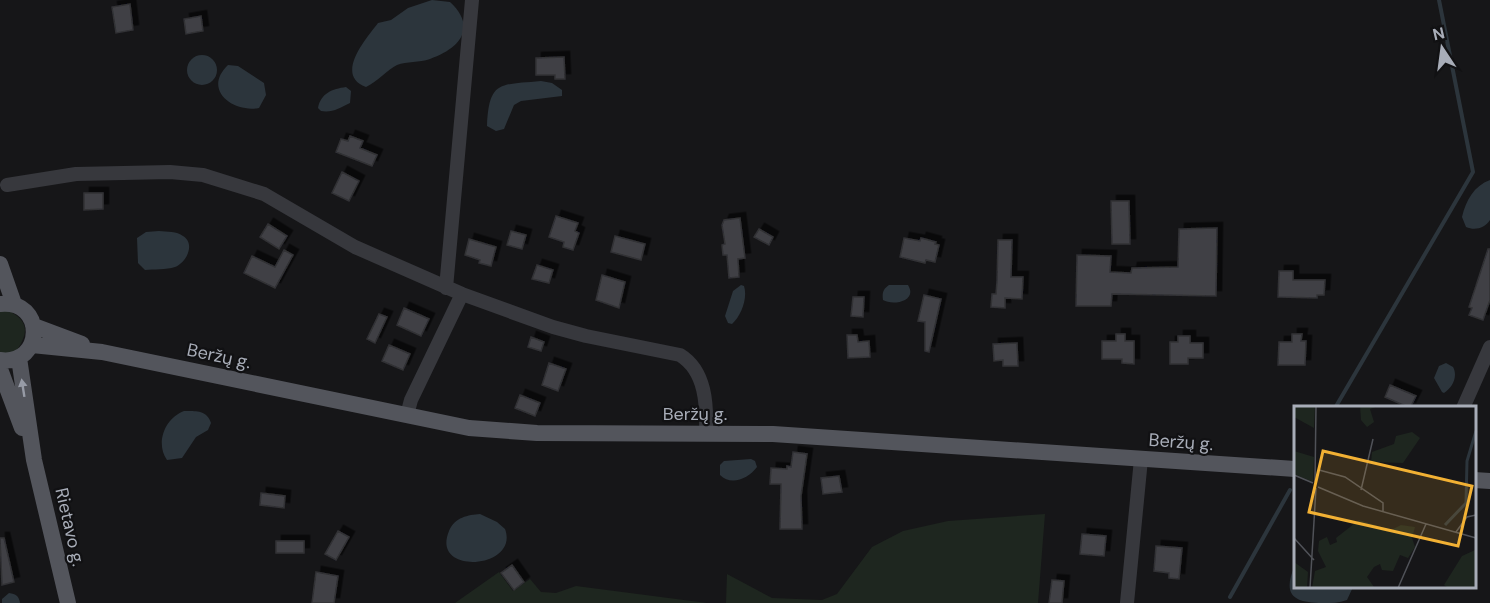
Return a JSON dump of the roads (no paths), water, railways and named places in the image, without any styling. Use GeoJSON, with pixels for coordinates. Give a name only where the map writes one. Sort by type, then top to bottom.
{"type":"FeatureCollection","features":[{"type":"Feature","properties":{"kind":"main road"},"geometry":{"type":"LineString","coordinates":[[0,264],[7,304],[23,309],[30,316],[34,326],[32,345],[26,352],[19,358],[0,360]]}},
{"type":"Feature","properties":{"kind":"main road"},"geometry":{"type":"LineString","coordinates":[[34,326],[102,352]]}},
{"type":"Feature","properties":{"kind":"main road"},"geometry":{"type":"LineString","coordinates":[[32,345],[102,352]]}},
{"type":"Feature","properties":{"kind":"main road","name":"Beržų g."},"geometry":{"type":"LineString","coordinates":[[102,352],[470,428],[500,431],[559,434],[706,433],[875,440],[1294,469]]}},
{"type":"Feature","properties":{"kind":"main road","name":"Rietavo g."},"geometry":{"type":"LineString","coordinates":[[19,358],[34,460],[68,603]]}},
{"type":"Feature","properties":{"kind":"main road","name":"Rietavo g."},"geometry":{"type":"LineString","coordinates":[[0,369],[34,460]]}},
{"type":"Feature","properties":{"kind":"main road"},"geometry":{"type":"LineString","coordinates":[[1475,480],[1490,481]]}},
{"type":"Feature","properties":{"kind":"street"},"geometry":{"type":"LineString","coordinates":[[446,288],[472,0]]}},
{"type":"Feature","properties":{"kind":"street"},"geometry":{"type":"LineString","coordinates":[[7,185],[76,174],[170,171],[203,176],[264,194],[355,247],[446,288],[553,327],[680,355],[688,360],[701,383],[705,400],[706,433]]}},
{"type":"Feature","properties":{"kind":"street"},"geometry":{"type":"LineString","coordinates":[[407,415],[411,400],[462,294]]}},
{"type":"Feature","properties":{"kind":"street"},"geometry":{"type":"LineString","coordinates":[[1464,406],[1490,347]]}},
{"type":"Feature","properties":{"kind":"street"},"geometry":{"type":"LineString","coordinates":[[1127,603],[1141,459]]}},
{"type":"Feature","properties":{"kind":"waterway"},"geometry":{"type":"LineString","coordinates":[[1336,406],[1473,172],[1439,0]]}},
{"type":"Feature","properties":{"kind":"waterway"},"geometry":{"type":"LineString","coordinates":[[1230,597],[1290,490]]}}]}
